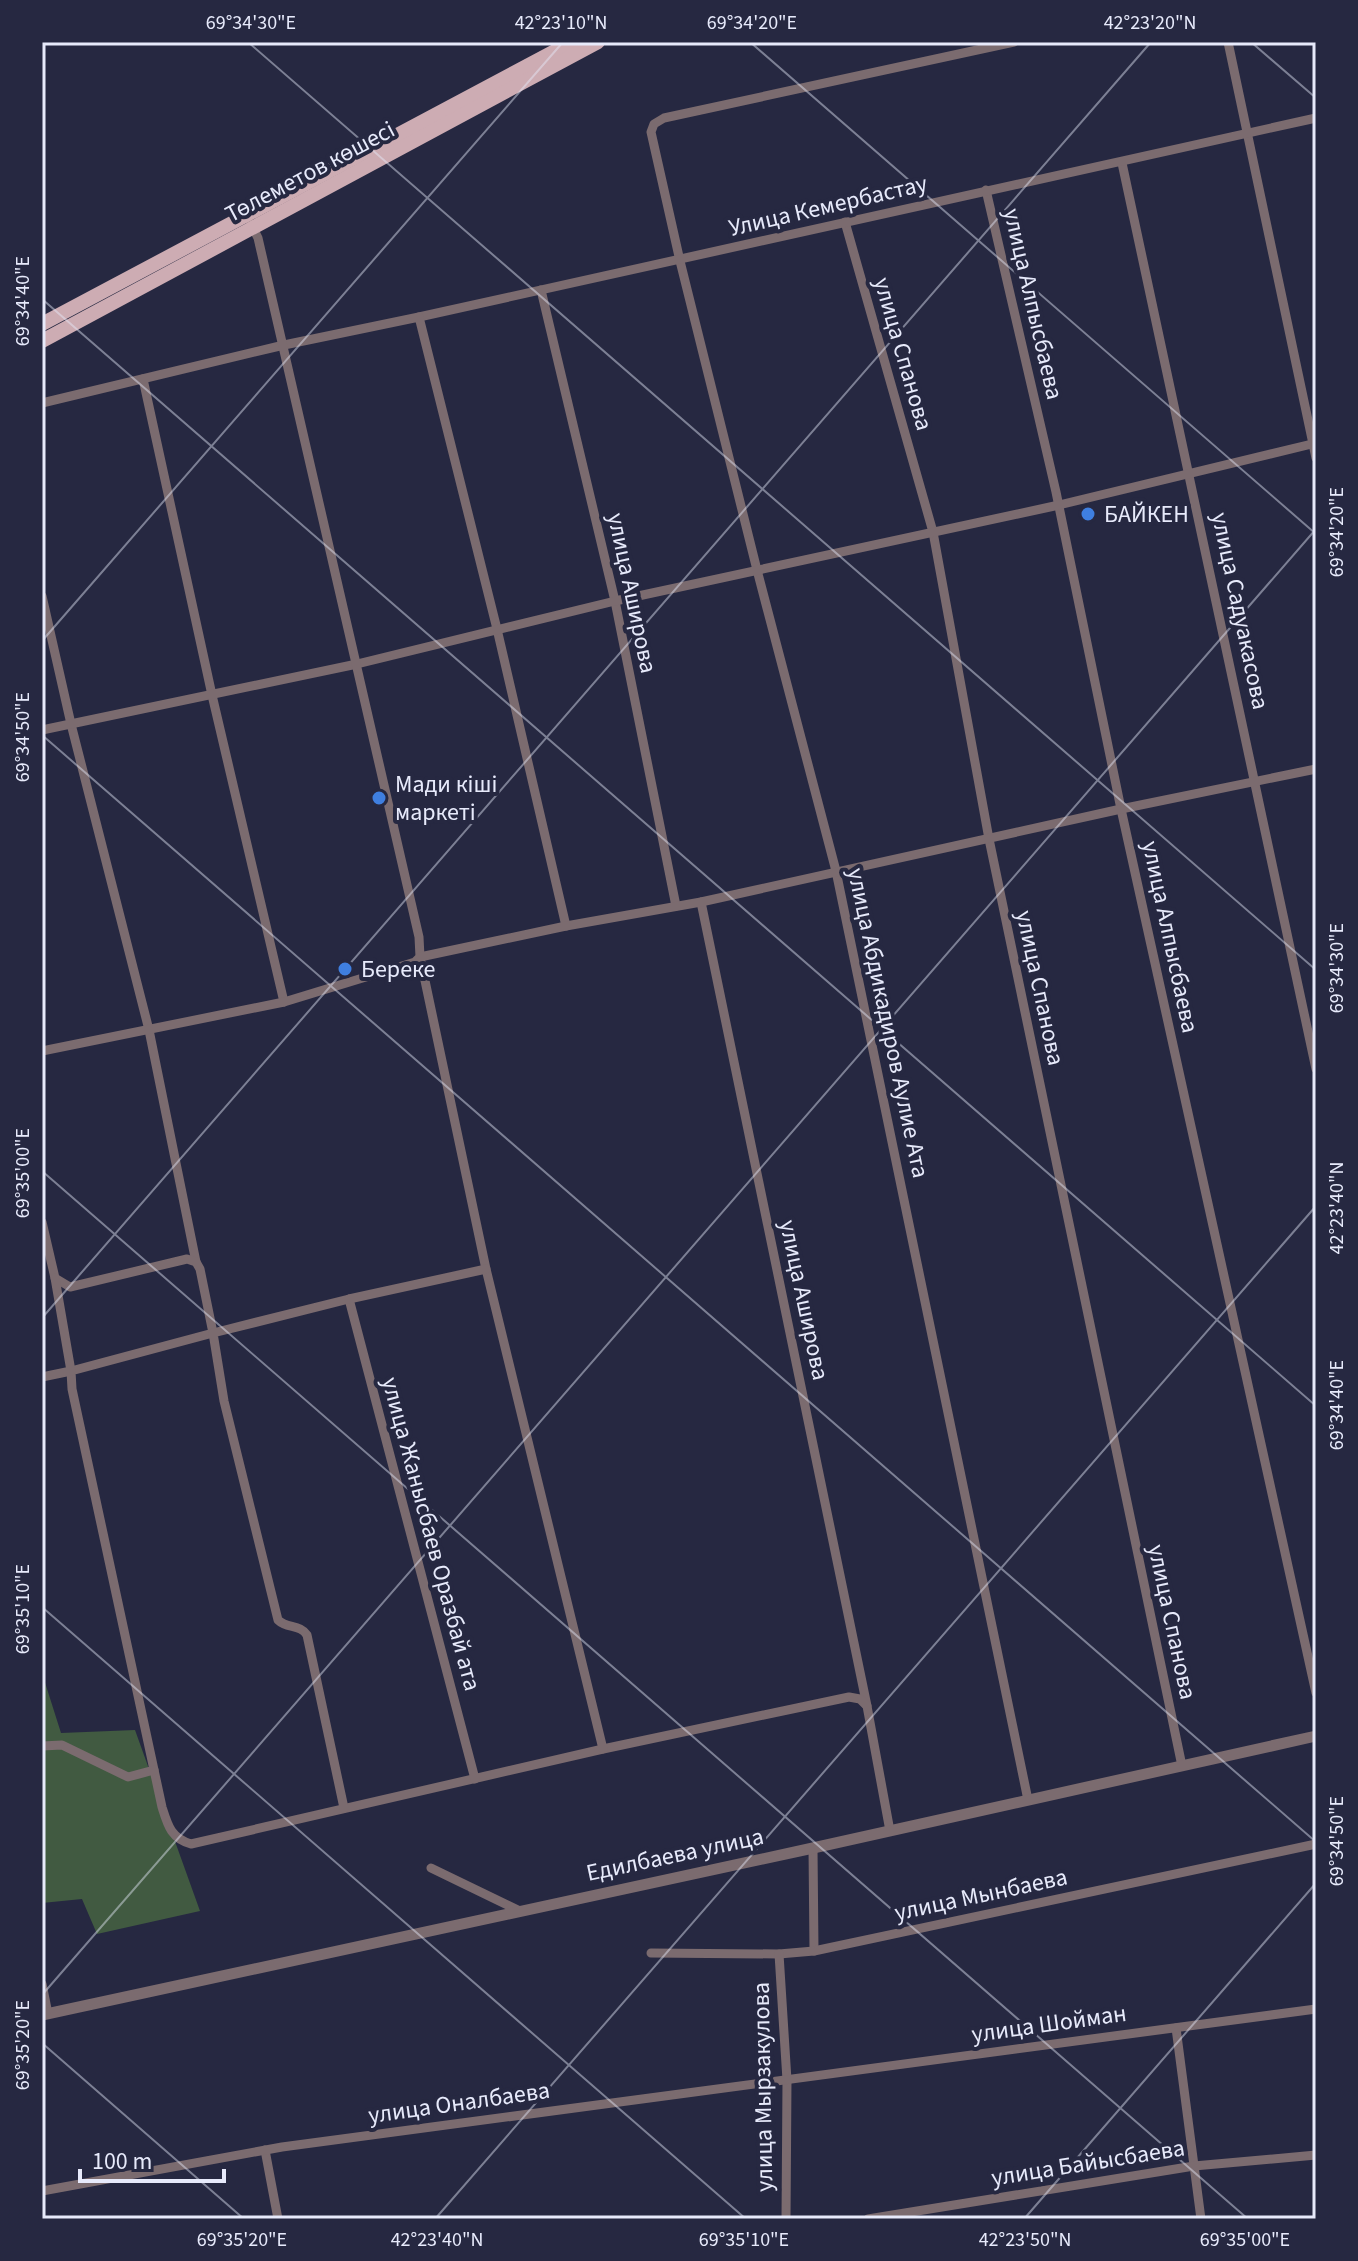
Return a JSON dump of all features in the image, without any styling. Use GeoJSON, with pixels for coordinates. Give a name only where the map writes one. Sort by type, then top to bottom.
{"type":"FeatureCollection","features":[{"type":"Feature","properties":{"kind":"main road","name":"Төлеметов көшесі"},"geometry":{"type":"LineString","coordinates":[[42,341],[572,42]]}},
{"type":"Feature","properties":{"kind":"main road","name":"Төлеметов көшесі"},"geometry":{"type":"LineString","coordinates":[[42,324],[250,222],[598,42]]}},
{"type":"Feature","properties":{"kind":"street","name":"улица Абдикадиров Аулие Ата"},"geometry":{"type":"LineString","coordinates":[[1014,42],[664,118],[654,124],[651,132],[757,570],[836,871],[1028,1800]]}},
{"type":"Feature","properties":{"kind":"street"},"geometry":{"type":"LineString","coordinates":[[1228,42],[1316,458]]}},
{"type":"Feature","properties":{"kind":"street","name":"Улица Кемербастау"},"geometry":{"type":"LineString","coordinates":[[42,403],[284,345],[680,261],[1316,118]]}},
{"type":"Feature","properties":{"kind":"street","name":"улица Садуакасова"},"geometry":{"type":"LineString","coordinates":[[1122,163],[1316,1069]]}},
{"type":"Feature","properties":{"kind":"street","name":"улица Алпысбаева"},"geometry":{"type":"LineString","coordinates":[[986,190],[1059,505],[1121,809],[1316,1693]]}},
{"type":"Feature","properties":{"kind":"street"},"geometry":{"type":"LineString","coordinates":[[250,222],[284,345],[419,937],[420,957],[486,1269],[603,1749]]}},
{"type":"Feature","properties":{"kind":"street","name":"улица Спанова"},"geometry":{"type":"LineString","coordinates":[[845,222],[933,532],[989,839],[1182,1766]]}},
{"type":"Feature","properties":{"kind":"street","name":"улица Аширова"},"geometry":{"type":"LineString","coordinates":[[541,290],[615,601],[676,906]]}},
{"type":"Feature","properties":{"kind":"street"},"geometry":{"type":"LineString","coordinates":[[419,317],[497,629],[566,926]]}},
{"type":"Feature","properties":{"kind":"street"},"geometry":{"type":"LineString","coordinates":[[143,379],[212,695],[284,1002]]}},
{"type":"Feature","properties":{"kind":"street"},"geometry":{"type":"LineString","coordinates":[[42,730],[357,664],[615,601],[1059,505],[1314,443]]}},
{"type":"Feature","properties":{"kind":"street"},"geometry":{"type":"LineString","coordinates":[[42,596],[71,724],[149,1030],[213,1333],[224,1401],[278,1620],[285,1626],[302,1629],[307,1635],[344,1808]]}},
{"type":"Feature","properties":{"kind":"street"},"geometry":{"type":"LineString","coordinates":[[42,1051],[284,1002],[415,962],[420,957],[701,902],[1316,769]]}},
{"type":"Feature","properties":{"kind":"street","name":"улица Аширова"},"geometry":{"type":"LineString","coordinates":[[701,902],[890,1831]]}},
{"type":"Feature","properties":{"kind":"street"},"geometry":{"type":"LineString","coordinates":[[42,1222],[55,1278],[72,1389],[154,1770],[170,1832],[180,1841],[191,1844],[603,1749],[849,1697],[860,1699],[867,1706]]}},
{"type":"Feature","properties":{"kind":"street"},"geometry":{"type":"LineString","coordinates":[[55,1278],[70,1287],[187,1259],[196,1262]]}},
{"type":"Feature","properties":{"kind":"street"},"geometry":{"type":"LineString","coordinates":[[42,1377],[349,1299],[486,1269]]}},
{"type":"Feature","properties":{"kind":"street","name":"улица Жанысбаев Оразбай ата"},"geometry":{"type":"LineString","coordinates":[[349,1299],[475,1779]]}},
{"type":"Feature","properties":{"kind":"street","name":"Едилбаева улица"},"geometry":{"type":"LineString","coordinates":[[45,2015],[1316,1736]]}},
{"type":"Feature","properties":{"kind":"street"},"geometry":{"type":"LineString","coordinates":[[42,1746],[62,1745],[128,1777],[154,1770]]}},
{"type":"Feature","properties":{"kind":"street","name":"улица Мынбаева"},"geometry":{"type":"LineString","coordinates":[[651,1953],[779,1954],[814,1951],[1316,1844]]}},
{"type":"Feature","properties":{"kind":"street"},"geometry":{"type":"LineString","coordinates":[[813,1848],[814,1951]]}},
{"type":"Feature","properties":{"kind":"street"},"geometry":{"type":"LineString","coordinates":[[431,1868],[520,1911]]}},
{"type":"Feature","properties":{"kind":"street","name":"улица Мырзакулова"},"geometry":{"type":"LineString","coordinates":[[779,1954],[788,2080],[786,2219]]}},
{"type":"Feature","properties":{"kind":"street"},"geometry":{"type":"LineString","coordinates":[[42,1984],[45,2015]]}},
{"type":"Feature","properties":{"kind":"street","name":"улица Шойман"},"geometry":{"type":"LineString","coordinates":[[788,2080],[1316,2009]]}},
{"type":"Feature","properties":{"kind":"street"},"geometry":{"type":"LineString","coordinates":[[1176,2028],[1201,2219]]}},
{"type":"Feature","properties":{"kind":"street","name":"улица Оналбаева"},"geometry":{"type":"LineString","coordinates":[[42,2191],[265,2150],[788,2080]]}},
{"type":"Feature","properties":{"kind":"street"},"geometry":{"type":"LineString","coordinates":[[265,2150],[278,2219]]}},
{"type":"Feature","properties":{"kind":"street","name":"улица Байысбаева"},"geometry":{"type":"LineString","coordinates":[[868,2219],[1194,2166],[1316,2155]]}},
{"type":"Feature","properties":{"kind":"green space"},"geometry":{"type":"Polygon","coordinates":[[[42,1673],[61,1733],[135,1730],[200,1911],[97,1934],[82,1899],[42,1903],[42,1673]]]}},
{"type":"Feature","properties":{"kind":"place","name":"БАЙКЕН"},"geometry":{"type":"Point","coordinates":[1088,514]}},
{"type":"Feature","properties":{"kind":"place","name":"Мади кіші маркеті"},"geometry":{"type":"Point","coordinates":[379,798]}},
{"type":"Feature","properties":{"kind":"place","name":"Береке"},"geometry":{"type":"Point","coordinates":[345,969]}}]}
